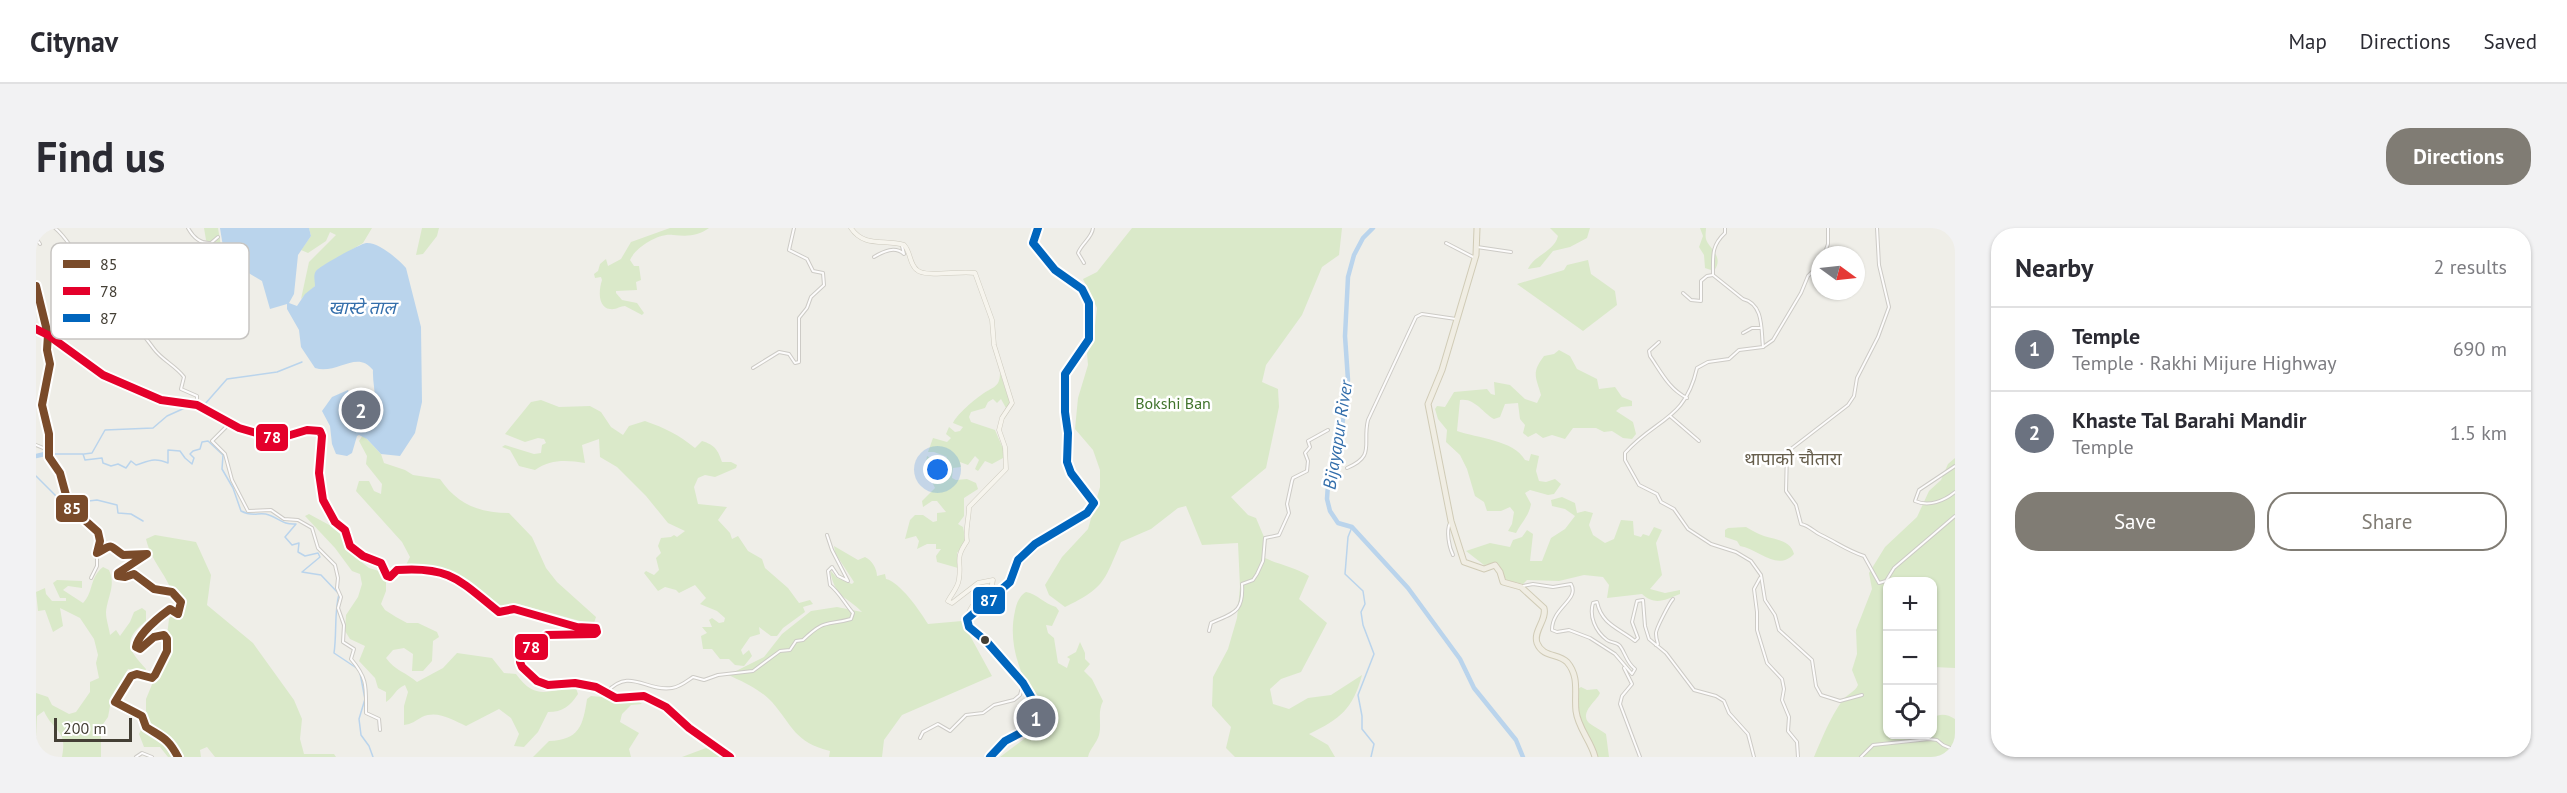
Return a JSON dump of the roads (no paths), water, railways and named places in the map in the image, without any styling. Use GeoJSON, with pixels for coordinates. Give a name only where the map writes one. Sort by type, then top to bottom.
{"type":"FeatureCollection","features":[{"type":"Feature","properties":{"kind":"main road"},"geometry":{"type":"LineString","coordinates":[[851,228],[856,235],[875,243],[900,243],[908,249],[912,264],[922,273],[967,272],[977,275],[992,320],[994,345],[1012,400],[999,430],[1005,447],[1007,466],[984,495],[969,507],[970,518],[965,530],[967,541],[959,554],[959,579],[948,601],[952,603],[978,583],[993,580],[993,584],[971,606],[966,622],[1023,683],[1036,705],[1033,722],[1024,732],[1005,741],[990,757]]}},
{"type":"Feature","properties":{"kind":"main road"},"geometry":{"type":"LineString","coordinates":[[968,616],[1010,582],[1018,560],[1035,544],[1087,513],[1094,503],[1071,473],[1067,462],[1068,433],[1065,412],[1065,374],[1089,339],[1089,303],[1082,290],[1055,270],[1036,248],[1033,243],[1038,228]]}},
{"type":"Feature","properties":{"kind":"main road"},"geometry":{"type":"LineString","coordinates":[[1478,228],[1475,258],[1442,370],[1428,404],[1451,521],[1464,562],[1484,569],[1495,565],[1503,582],[1521,587],[1544,608],[1545,616],[1537,635],[1537,643],[1548,656],[1563,660],[1568,664],[1576,681],[1576,713],[1595,757]]}},
{"type":"Feature","properties":{"kind":"main road"},"geometry":{"type":"LineString","coordinates":[[36,330],[51,337]]}},
{"type":"Feature","properties":{"kind":"main road"},"geometry":{"type":"LineString","coordinates":[[54,339],[103,375],[161,400],[196,405],[230,423],[277,439],[307,430],[320,431],[322,436],[318,473],[323,500],[335,522],[345,530],[350,546],[363,556],[381,563],[387,576],[390,577],[397,570],[428,569],[447,574],[470,588],[499,612],[514,609],[577,627],[596,628],[595,633],[547,635],[522,655],[520,662],[528,674],[542,683],[556,686],[575,683],[591,686],[616,698],[641,695],[660,704],[730,757]]}},
{"type":"Feature","properties":{"kind":"street"},"geometry":{"type":"LineString","coordinates":[[55,228],[71,243]]}},
{"type":"Feature","properties":{"kind":"street"},"geometry":{"type":"LineString","coordinates":[[188,228],[196,239],[206,243],[211,243],[218,237]]}},
{"type":"Feature","properties":{"kind":"street"},"geometry":{"type":"LineString","coordinates":[[753,368],[779,352],[789,354],[795,363],[799,362],[799,318],[807,309],[811,297],[824,285],[823,273],[813,271],[807,259],[789,250],[794,228]]}},
{"type":"Feature","properties":{"kind":"street"},"geometry":{"type":"LineString","coordinates":[[1084,263],[1078,253],[1093,228]]}},
{"type":"Feature","properties":{"kind":"street"},"geometry":{"type":"LineString","coordinates":[[1713,275],[1714,247],[1716,240],[1725,233],[1725,228]]}},
{"type":"Feature","properties":{"kind":"street"},"geometry":{"type":"LineString","coordinates":[[1827,246],[1828,228]]}},
{"type":"Feature","properties":{"kind":"street"},"geometry":{"type":"LineString","coordinates":[[1877,228],[1879,265],[1889,307],[1878,337],[1857,378],[1854,396],[1848,405],[1787,452],[1786,491],[1796,505],[1801,524],[1812,527],[1818,534],[1834,540],[1847,550],[1864,556],[1879,583],[1886,581],[1894,568],[1955,516]]}},
{"type":"Feature","properties":{"kind":"street"},"geometry":{"type":"LineString","coordinates":[[36,238],[40,244]]}},
{"type":"Feature","properties":{"kind":"street"},"geometry":{"type":"LineString","coordinates":[[874,257],[894,250],[905,253],[900,243]]}},
{"type":"Feature","properties":{"kind":"street"},"geometry":{"type":"LineString","coordinates":[[1446,243],[1475,258]]}},
{"type":"Feature","properties":{"kind":"street"},"geometry":{"type":"LineString","coordinates":[[1477,247],[1511,252]]}},
{"type":"Feature","properties":{"kind":"street"},"geometry":{"type":"LineString","coordinates":[[1811,273],[1802,293],[1773,340],[1763,347],[1739,351],[1729,359],[1708,362],[1697,368],[1687,398],[1670,416],[1639,437],[1625,453],[1625,460],[1639,485],[1657,494],[1660,502],[1674,509],[1688,529],[1711,544],[1736,552],[1751,561],[1761,575],[1765,600],[1775,615],[1779,630],[1812,660],[1816,686],[1820,693],[1840,701],[1862,695]]}},
{"type":"Feature","properties":{"kind":"street"},"geometry":{"type":"LineString","coordinates":[[1683,293],[1690,300],[1701,301],[1701,281],[1713,275],[1753,304],[1760,316],[1763,347]]}},
{"type":"Feature","properties":{"kind":"street"},"geometry":{"type":"LineString","coordinates":[[36,286],[48,335],[49,371],[42,405],[49,434],[48,450],[51,462],[60,473],[69,506],[98,532],[100,541],[97,566],[91,579]]}},
{"type":"Feature","properties":{"kind":"street"},"geometry":{"type":"LineString","coordinates":[[1347,468],[1363,459],[1367,451],[1365,431],[1368,420],[1418,315],[1456,320]]}},
{"type":"Feature","properties":{"kind":"street"},"geometry":{"type":"LineString","coordinates":[[1743,333],[1752,328],[1760,328]]}},
{"type":"Feature","properties":{"kind":"street"},"geometry":{"type":"LineString","coordinates":[[147,339],[160,357],[180,371],[184,377],[181,389],[197,396],[196,405]]}},
{"type":"Feature","properties":{"kind":"street"},"geometry":{"type":"LineString","coordinates":[[1659,342],[1649,351],[1650,356],[1666,381],[1678,394],[1687,398]]}},
{"type":"Feature","properties":{"kind":"street"},"geometry":{"type":"LineString","coordinates":[[1670,416],[1699,441]]}},
{"type":"Feature","properties":{"kind":"street"},"geometry":{"type":"LineString","coordinates":[[230,423],[212,441],[225,454],[232,480],[248,511],[271,510],[284,519],[305,522],[312,528],[318,548],[335,565],[338,578],[337,588],[341,597],[338,608],[344,625],[343,642],[352,645],[354,649],[351,659],[361,671],[366,682],[366,713],[379,719],[380,730]]}},
{"type":"Feature","properties":{"kind":"street"},"geometry":{"type":"LineString","coordinates":[[1209,631],[1211,623],[1234,614],[1241,603],[1242,584],[1253,580],[1263,561],[1265,538],[1279,536],[1287,518],[1289,487],[1293,478],[1306,471],[1308,461],[1305,453],[1310,447],[1308,441],[1328,430]]}},
{"type":"Feature","properties":{"kind":"street"},"geometry":{"type":"LineString","coordinates":[[36,445],[48,450]]}},
{"type":"Feature","properties":{"kind":"street"},"geometry":{"type":"LineString","coordinates":[[1955,466],[1918,490],[1915,501],[1927,504],[1942,500],[1955,492]]}},
{"type":"Feature","properties":{"kind":"street"},"geometry":{"type":"LineString","coordinates":[[1451,521],[1448,527],[1449,544],[1453,555]]}},
{"type":"Feature","properties":{"kind":"street"},"geometry":{"type":"LineString","coordinates":[[607,692],[615,683],[627,680],[638,681],[649,686],[673,688],[693,677],[704,680],[718,675],[753,671],[780,651],[790,650],[796,641],[803,640],[816,627],[827,622],[851,619],[853,613],[830,585],[828,571],[832,567],[838,576],[848,581],[827,535]]}},
{"type":"Feature","properties":{"kind":"street"},"geometry":{"type":"LineString","coordinates":[[97,553],[110,546],[115,547],[123,555],[147,554],[118,573],[118,576],[125,577],[134,574],[154,589],[172,592],[181,602],[178,614],[170,609],[141,636],[136,644],[140,649],[154,637],[164,636],[167,639],[167,651],[155,675],[152,678],[136,674],[131,676],[115,702],[142,716],[146,727],[161,734],[170,742],[178,757]]}},
{"type":"Feature","properties":{"kind":"street"},"geometry":{"type":"LineString","coordinates":[[1761,575],[1754,589],[1757,612],[1756,628],[1767,663],[1782,679],[1784,689],[1782,700],[1789,717],[1788,731],[1797,742],[1798,757]]}},
{"type":"Feature","properties":{"kind":"street"},"geometry":{"type":"LineString","coordinates":[[1521,587],[1571,584],[1573,593],[1568,603],[1558,610],[1552,630],[1557,632],[1569,630],[1590,638],[1615,654],[1629,673],[1635,673],[1619,645],[1607,640],[1593,621],[1591,611],[1594,602],[1598,603],[1600,615],[1612,627],[1624,632],[1635,641],[1638,638],[1633,620],[1637,601],[1643,600],[1646,631],[1656,645],[1666,652],[1694,690],[1716,696],[1724,701],[1729,713],[1748,734],[1754,757]]}},
{"type":"Feature","properties":{"kind":"street"},"geometry":{"type":"LineString","coordinates":[[1656,645],[1658,644],[1656,630],[1664,619],[1667,605],[1673,599]]}},
{"type":"Feature","properties":{"kind":"street"},"geometry":{"type":"LineString","coordinates":[[1622,663],[1632,684],[1622,696],[1620,704],[1640,757]]}},
{"type":"Feature","properties":{"kind":"street"},"geometry":{"type":"LineString","coordinates":[[920,738],[923,732],[938,724],[950,731],[966,715],[983,713],[993,705],[1014,700],[1023,689],[1023,683]]}},
{"type":"Feature","properties":{"kind":"street"},"geometry":{"type":"LineString","coordinates":[[1861,757],[1873,745],[1884,745],[1899,740],[1907,742],[1937,740],[1943,746],[1955,750]]}},
{"type":"Feature","properties":{"kind":"street"},"geometry":{"type":"LineString","coordinates":[[136,757],[142,753],[152,757]]}},
{"type":"Feature","properties":{"kind":"water","name":"खास्टे ताल"},"geometry":{"type":"Polygon","coordinates":[[[220,228],[309,228],[311,236],[298,255],[294,294],[289,303],[297,306],[305,294],[315,286],[315,274],[318,269],[366,243],[382,248],[406,268],[421,327],[422,402],[415,433],[400,456],[381,454],[367,439],[359,435],[352,453],[347,456],[336,454],[332,444],[330,426],[322,411],[332,397],[348,390],[360,418],[370,418],[375,408],[373,370],[367,364],[360,362],[331,368],[315,368],[301,347],[299,330],[287,309],[287,304],[270,309],[262,281],[249,273],[249,243],[222,243],[220,228]]]}},
{"type":"Feature","properties":{"kind":"waterway","name":"Bijayapur River"},"geometry":{"type":"LineString","coordinates":[[1373,228],[1363,238],[1354,255],[1348,277],[1345,336],[1348,380],[1339,450],[1328,484],[1327,499],[1330,511],[1338,523],[1352,527],[1408,588],[1460,659],[1474,688],[1516,740],[1523,757]]}},
{"type":"Feature","properties":{"kind":"waterway"},"geometry":{"type":"LineString","coordinates":[[205,404],[227,379],[277,372],[302,362]]}},
{"type":"Feature","properties":{"kind":"waterway"},"geometry":{"type":"LineString","coordinates":[[84,454],[92,453],[105,430],[153,428],[167,416],[187,407],[198,409]]}},
{"type":"Feature","properties":{"kind":"waterway"},"geometry":{"type":"LineString","coordinates":[[50,454],[83,454],[85,460],[102,458],[103,463],[111,466],[118,464],[126,468],[131,461],[136,465],[155,460],[168,463],[168,450],[180,451],[192,464],[194,458],[190,454],[200,449],[202,442],[208,441],[223,455],[222,469],[233,488],[241,511],[249,514],[265,514],[285,523],[296,524],[285,537],[292,545],[299,543],[298,552],[305,556],[318,553],[320,557],[302,572],[321,575],[339,594],[334,653],[358,669]]}},
{"type":"Feature","properties":{"kind":"waterway"},"geometry":{"type":"LineString","coordinates":[[36,456],[45,454]]}},
{"type":"Feature","properties":{"kind":"waterway"},"geometry":{"type":"LineString","coordinates":[[36,476],[66,506]]}},
{"type":"Feature","properties":{"kind":"waterway"},"geometry":{"type":"LineString","coordinates":[[72,503],[97,500],[117,505],[118,513],[131,514],[143,521]]}},
{"type":"Feature","properties":{"kind":"waterway"},"geometry":{"type":"LineString","coordinates":[[1352,527],[1348,537],[1345,574],[1363,591],[1365,604],[1361,612],[1363,625],[1374,654],[1358,695],[1362,729],[1374,744],[1371,757]]}},
{"type":"Feature","properties":{"kind":"waterway"},"geometry":{"type":"LineString","coordinates":[[360,673],[365,699],[359,719],[361,735],[373,757]]}},
{"type":"Feature","properties":{"kind":"place","name":"Khaste Tal Barahi Mandir"},"geometry":{"type":"Point","coordinates":[361,410]}},
{"type":"Feature","properties":{"kind":"place","name":"Temple"},"geometry":{"type":"Point","coordinates":[1036,718]}},
{"type":"Feature","properties":{"kind":"district","name":"थापाको चौतारा"},"geometry":{"type":"Point","coordinates":[1793,459]}},
{"type":"Feature","properties":{"kind":"park label","name":"Bokshi Ban"},"geometry":{"type":"Point","coordinates":[1173,403]}}]}
